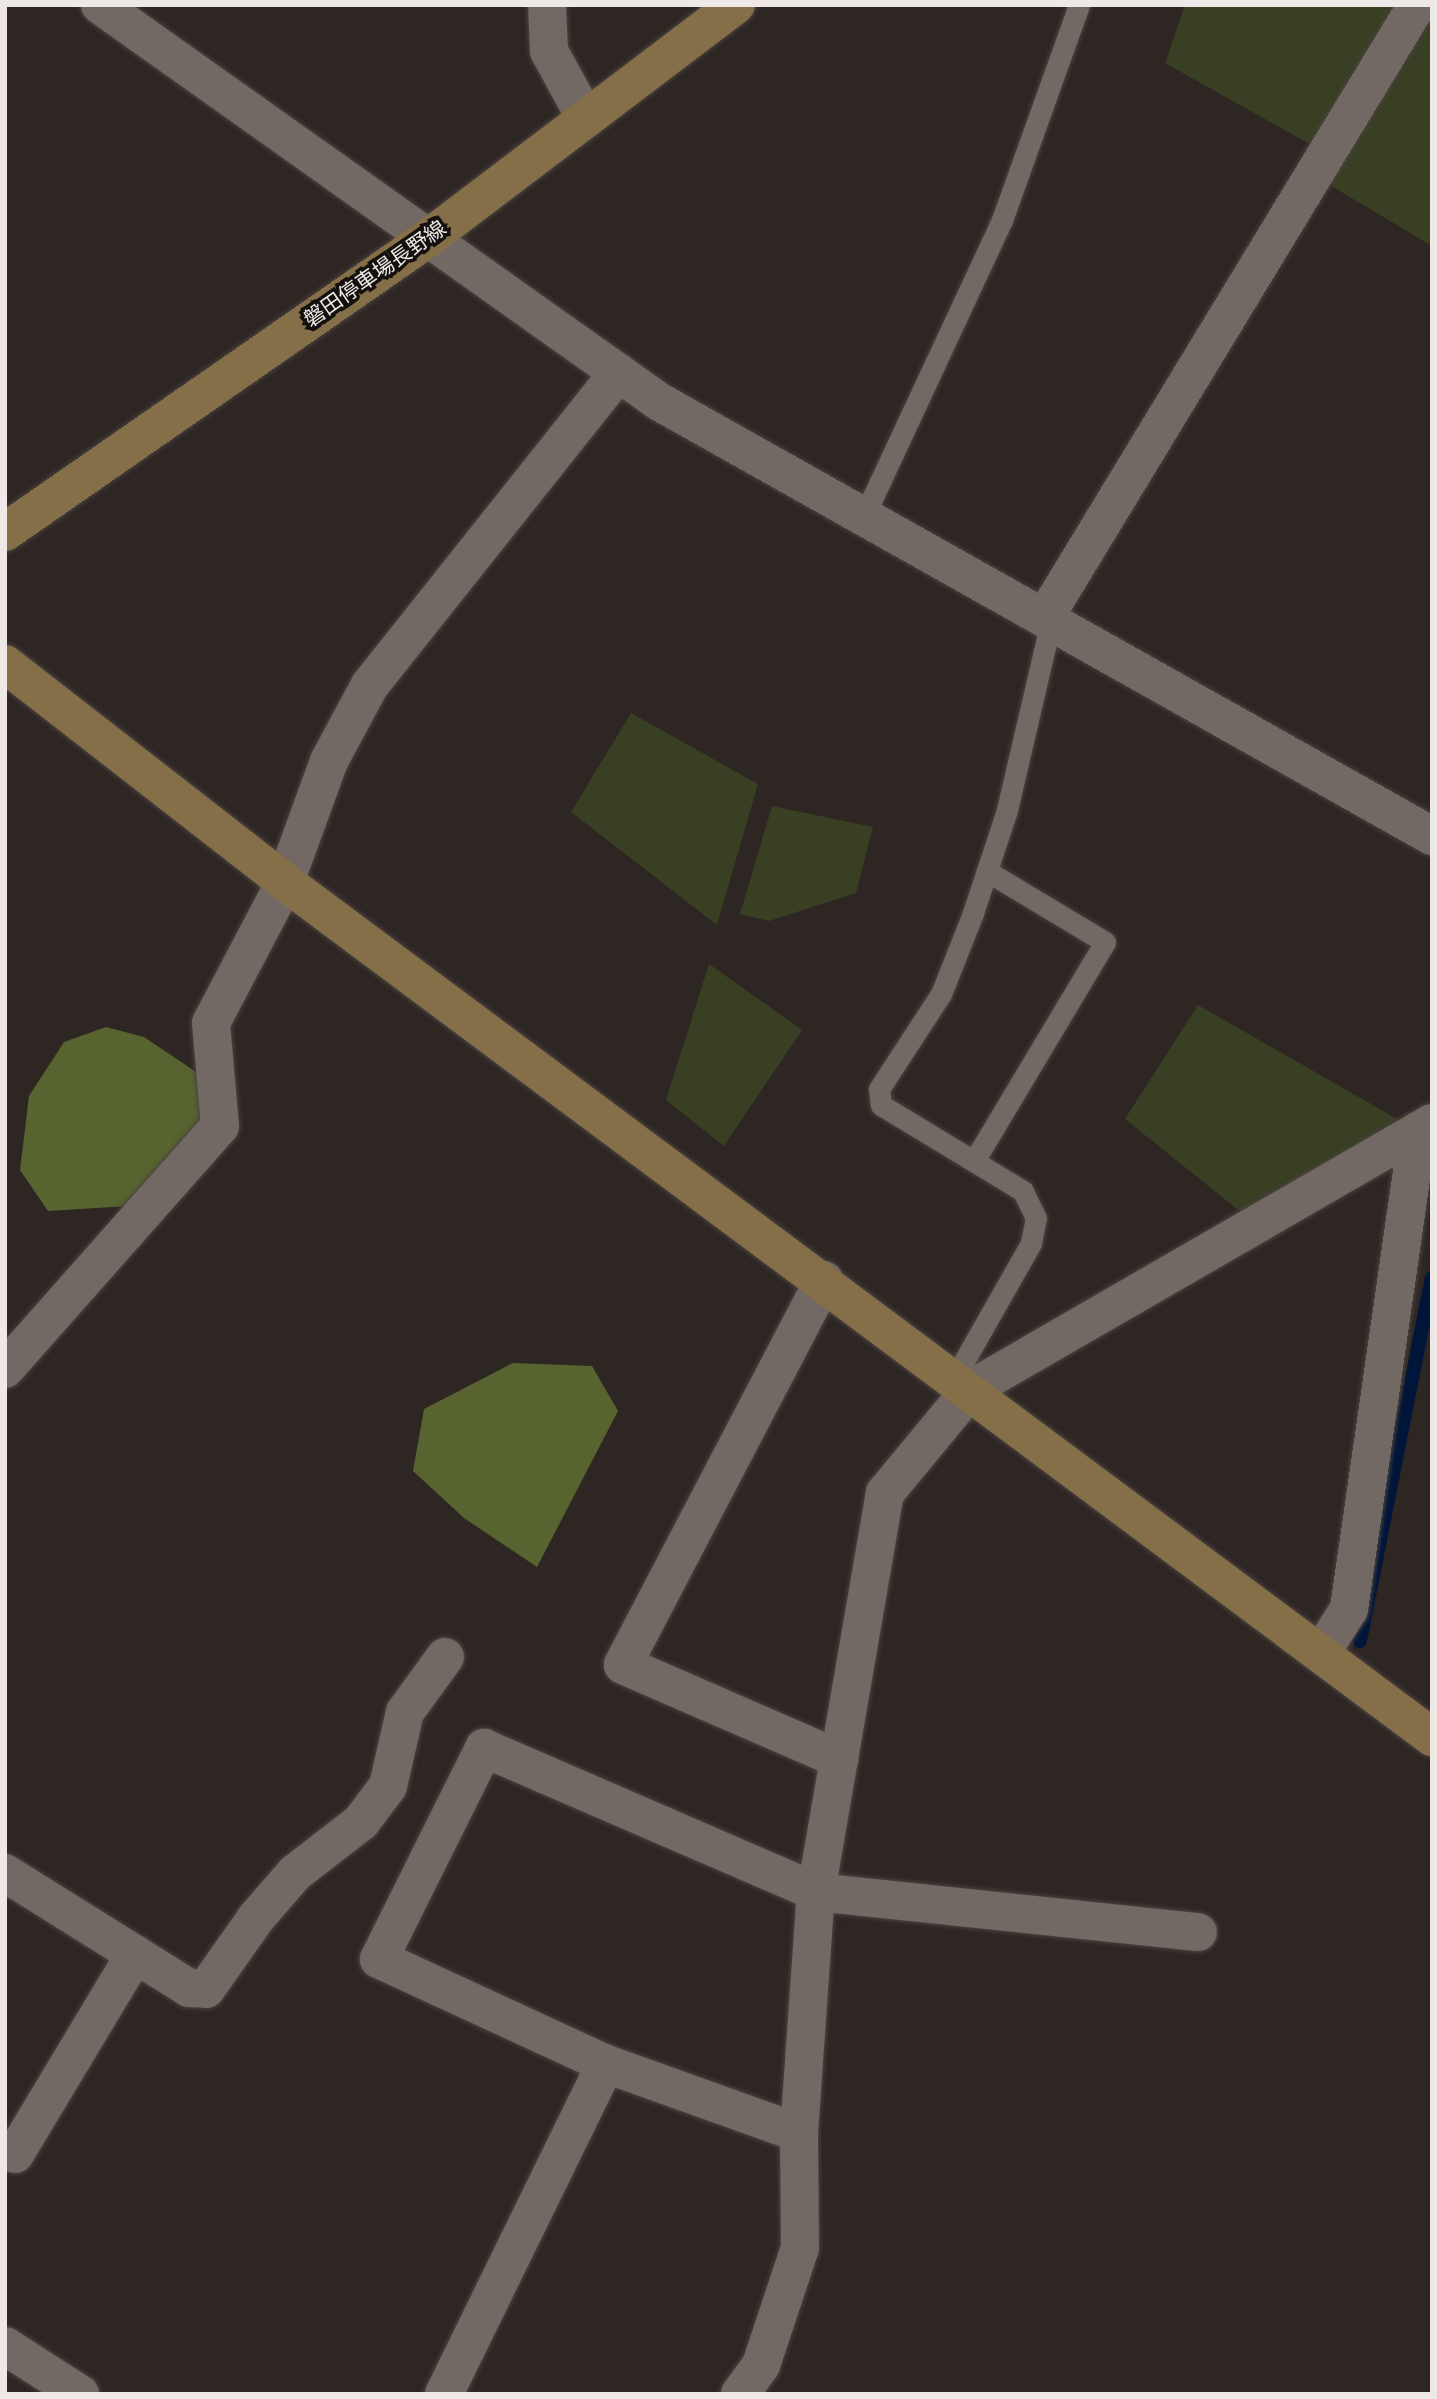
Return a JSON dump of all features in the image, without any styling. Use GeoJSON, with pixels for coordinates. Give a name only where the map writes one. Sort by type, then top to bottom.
{"type":"FeatureCollection","features":[{"type":"Feature","properties":{"kind":"street"},"geometry":{"type":"LineString","coordinates":[[547,5],[549,51],[586,119]]}},
{"type":"Feature","properties":{"kind":"street","name":"磐田停車場長野線"},"geometry":{"type":"LineString","coordinates":[[5,531],[430,237],[736,5]]}},
{"type":"Feature","properties":{"kind":"street"},"geometry":{"type":"LineString","coordinates":[[1048,619],[1417,5]]}},
{"type":"Feature","properties":{"kind":"street"},"geometry":{"type":"LineString","coordinates":[[125,12],[658,401],[1432,836]]}},
{"type":"Feature","properties":{"kind":"street"},"geometry":{"type":"LineString","coordinates":[[5,1369],[220,1126],[211,1023],[285,882],[329,761],[370,685],[618,373]]}},
{"type":"Feature","properties":{"kind":"street"},"geometry":{"type":"LineString","coordinates":[[5,664],[285,882],[963,1383],[1432,1737]]}},
{"type":"Feature","properties":{"kind":"street"},"geometry":{"type":"LineString","coordinates":[[740,2394],[761,2365],[800,2248],[799,2133],[816,1892],[885,1493],[963,1383],[1425,1127]]}},
{"type":"Feature","properties":{"kind":"street"},"geometry":{"type":"LineString","coordinates":[[1321,1653],[1349,1609],[1425,1127]]}},
{"type":"Feature","properties":{"kind":"street"},"geometry":{"type":"LineString","coordinates":[[824,1280],[623,1665],[839,1759]]}},
{"type":"Feature","properties":{"kind":"street"},"geometry":{"type":"LineString","coordinates":[[5,1873],[189,1988],[206,1989],[256,1918],[295,1873],[361,1822],[388,1786],[405,1712],[445,1657]]}},
{"type":"Feature","properties":{"kind":"street"},"geometry":{"type":"LineString","coordinates":[[799,2133],[606,2064],[379,1959],[484,1748],[816,1892],[1198,1932]]}},
{"type":"Feature","properties":{"kind":"street"},"geometry":{"type":"LineString","coordinates":[[15,2154],[135,1954]]}},
{"type":"Feature","properties":{"kind":"street"},"geometry":{"type":"LineString","coordinates":[[444,2394],[606,2064]]}},
{"type":"Feature","properties":{"kind":"street"},"geometry":{"type":"LineString","coordinates":[[5,2346],[80,2394]]}},
{"type":"Feature","properties":{"kind":"lane"},"geometry":{"type":"LineString","coordinates":[[864,516],[1002,220],[1079,5]]}},
{"type":"Feature","properties":{"kind":"lane"},"geometry":{"type":"LineString","coordinates":[[963,1383],[1031,1243],[1036,1218],[1023,1191],[881,1105],[879,1089],[941,994],[987,871],[1007,810],[1048,619]]}},
{"type":"Feature","properties":{"kind":"lane"},"geometry":{"type":"LineString","coordinates":[[974,1161],[1105,942],[987,871]]}},
{"type":"Feature","properties":{"kind":"green space"},"geometry":{"type":"Polygon","coordinates":[[[1185,5],[1432,5],[1432,246],[1313,175],[1324,152],[1165,63],[1185,5]]]}},
{"type":"Feature","properties":{"kind":"green space"},"geometry":{"type":"Polygon","coordinates":[[[631,713],[758,784],[717,925],[571,812],[631,713]]]}},
{"type":"Feature","properties":{"kind":"green space"},"geometry":{"type":"Polygon","coordinates":[[[772,806],[873,827],[856,893],[769,921],[740,914],[772,806]]]}},
{"type":"Feature","properties":{"kind":"green space"},"geometry":{"type":"Polygon","coordinates":[[[709,964],[802,1030],[724,1146],[666,1100],[709,964]]]}},
{"type":"Feature","properties":{"kind":"green space"},"geometry":{"type":"Polygon","coordinates":[[[1198,1005],[1418,1131],[1257,1225],[1125,1119],[1198,1005]]]}},
{"type":"Feature","properties":{"kind":"green space"},"geometry":{"type":"Polygon","coordinates":[[[106,1027],[144,1037],[217,1086],[211,1136],[129,1206],[48,1211],[20,1170],[29,1096],[64,1042],[106,1027]]]}},
{"type":"Feature","properties":{"kind":"green space"},"geometry":{"type":"Polygon","coordinates":[[[513,1363],[592,1366],[618,1411],[537,1567],[464,1518],[413,1471],[424,1409],[513,1363]]]}},
{"type":"Feature","properties":{"kind":"waterway"},"geometry":{"type":"LineString","coordinates":[[1360,1641],[1432,1278]]}}]}
